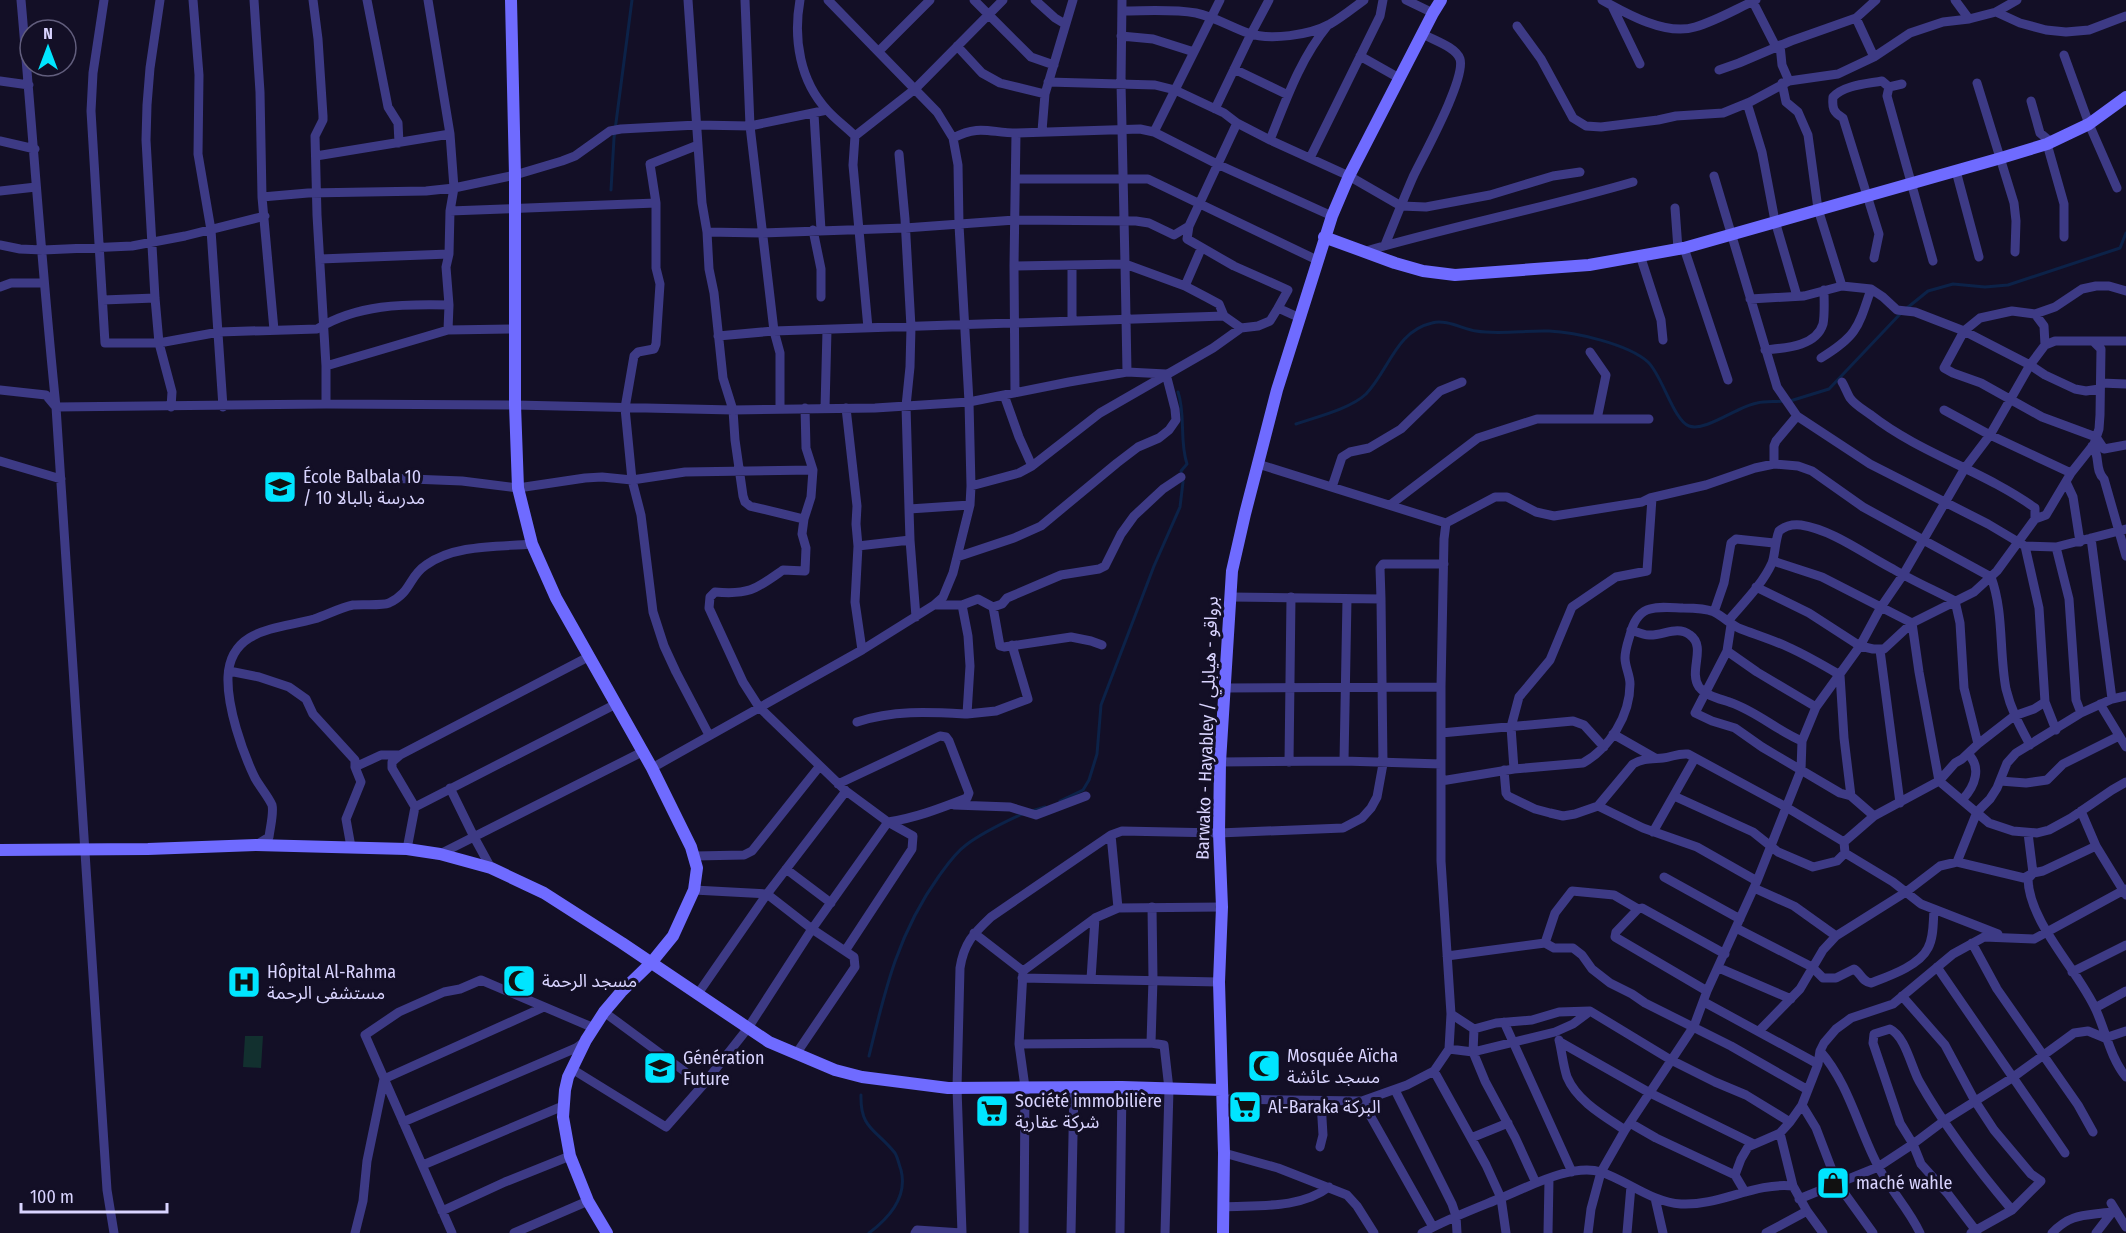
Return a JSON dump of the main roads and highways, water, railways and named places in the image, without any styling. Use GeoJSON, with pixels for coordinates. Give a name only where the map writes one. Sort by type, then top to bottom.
{"type":"FeatureCollection","features":[{"type":"Feature","properties":{"kind":"waterway"},"geometry":{"type":"LineString","coordinates":[[611,190],[614,138],[632,0]]}},
{"type":"Feature","properties":{"kind":"waterway"},"geometry":{"type":"LineString","coordinates":[[1907,308],[1928,291],[1953,284],[1985,287],[2008,285],[2120,248],[2126,233]]}},
{"type":"Feature","properties":{"kind":"waterway"},"geometry":{"type":"LineString","coordinates":[[1790,401],[1829,389],[1902,312]]}},
{"type":"Feature","properties":{"kind":"waterway"},"geometry":{"type":"LineString","coordinates":[[1296,424],[1351,404],[1366,394],[1401,343],[1420,327],[1437,322],[1485,332],[1560,332],[1601,340],[1628,350],[1648,362],[1653,368],[1678,416],[1689,426],[1696,427],[1713,422],[1749,405],[1784,401]]}},
{"type":"Feature","properties":{"kind":"waterway"},"geometry":{"type":"LineString","coordinates":[[1060,801],[1083,790],[1089,780],[1097,754],[1101,705],[1154,566],[1180,507],[1183,482],[1181,471],[1187,464],[1178,392]]}},
{"type":"Feature","properties":{"kind":"waterway"},"geometry":{"type":"LineString","coordinates":[[1032,811],[1045,807]]}},
{"type":"Feature","properties":{"kind":"waterway"},"geometry":{"type":"LineString","coordinates":[[869,1056],[887,985],[903,941],[925,897],[948,863],[962,848],[986,832],[1022,814]]}},
{"type":"Feature","properties":{"kind":"waterway"},"geometry":{"type":"LineString","coordinates":[[861,1095],[861,1106],[866,1122],[895,1153],[902,1180],[902,1189],[895,1206],[890,1214],[869,1233]]}},
{"type":"Feature","properties":{"kind":"place","name":"École Balbala 10 / مدرسة بالبالا 10"},"geometry":{"type":"Point","coordinates":[280,487]}},
{"type":"Feature","properties":{"kind":"place","name":"مسجد الرحمة"},"geometry":{"type":"Point","coordinates":[519,981]}},
{"type":"Feature","properties":{"kind":"place","name":"Hôpital Al-Rahma مستشفى الرحمة"},"geometry":{"type":"Point","coordinates":[244,982]}},
{"type":"Feature","properties":{"kind":"place","name":"Mosquée Aïcha مسجد عائشة"},"geometry":{"type":"Point","coordinates":[1264,1066]}},
{"type":"Feature","properties":{"kind":"place","name":"Génération Future"},"geometry":{"type":"Point","coordinates":[660,1068]}},
{"type":"Feature","properties":{"kind":"place","name":"Al-Baraka البركة"},"geometry":{"type":"Point","coordinates":[1245,1107]}},
{"type":"Feature","properties":{"kind":"place","name":"Société immobilière شركة عقارية"},"geometry":{"type":"Point","coordinates":[992,1111]}},
{"type":"Feature","properties":{"kind":"place","name":"maché wahle"},"geometry":{"type":"Point","coordinates":[1833,1183]}}]}
